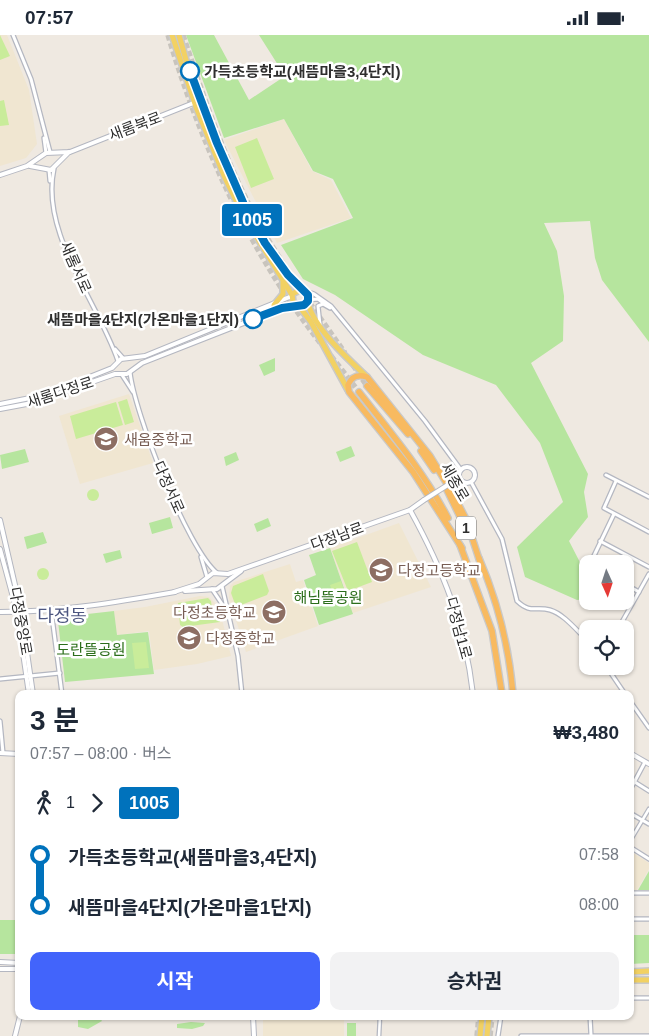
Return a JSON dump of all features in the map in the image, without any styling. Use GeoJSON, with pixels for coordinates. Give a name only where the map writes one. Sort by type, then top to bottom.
{"type":"FeatureCollection","features":[{"type":"Feature","properties":{"kind":"highway"},"geometry":{"type":"LineString","coordinates":[[462,548],[413,472],[350,391],[350,380],[360,375],[367,377],[434,463],[466,519],[480,562]]}},
{"type":"Feature","properties":{"kind":"highway","name":"세종로"},"geometry":{"type":"LineString","coordinates":[[367,386],[416,444],[444,484],[480,562],[503,628],[511,663],[513,690]]}},
{"type":"Feature","properties":{"kind":"highway","name":"세종로"},"geometry":{"type":"LineString","coordinates":[[359,391],[434,490],[462,548],[492,631],[501,690]]}},
{"type":"Feature","properties":{"kind":"main road"},"geometry":{"type":"LineString","coordinates":[[172,35],[237,203],[297,306],[311,322],[350,391]]}},
{"type":"Feature","properties":{"kind":"main road"},"geometry":{"type":"LineString","coordinates":[[179,35],[198,102],[246,209],[265,243],[302,290],[320,325],[344,355],[367,377]]}},
{"type":"Feature","properties":{"kind":"main road"},"geometry":{"type":"LineString","coordinates":[[274,305],[283,294],[282,279]]}},
{"type":"Feature","properties":{"kind":"main road"},"geometry":{"type":"LineString","coordinates":[[292,296],[302,290]]}},
{"type":"Feature","properties":{"kind":"main road"},"geometry":{"type":"LineString","coordinates":[[297,306],[308,301]]}},
{"type":"Feature","properties":{"kind":"main road"},"geometry":{"type":"LineString","coordinates":[[634,972],[649,971]]}},
{"type":"Feature","properties":{"kind":"main road"},"geometry":{"type":"LineString","coordinates":[[634,980],[649,980]]}},
{"type":"Feature","properties":{"kind":"main road"},"geometry":{"type":"LineString","coordinates":[[480,1036],[482,1020]]}},
{"type":"Feature","properties":{"kind":"main road"},"geometry":{"type":"LineString","coordinates":[[486,1036],[488,1020]]}},
{"type":"Feature","properties":{"kind":"street"},"geometry":{"type":"LineString","coordinates":[[13,35],[31,79],[43,133],[50,153],[58,163]]}},
{"type":"Feature","properties":{"kind":"street","name":"새롬북로"},"geometry":{"type":"LineString","coordinates":[[50,153],[70,152],[198,102]]}},
{"type":"Feature","properties":{"kind":"street","name":"새롬북로"},"geometry":{"type":"LineString","coordinates":[[51,169],[70,152]]}},
{"type":"Feature","properties":{"kind":"street"},"geometry":{"type":"LineString","coordinates":[[0,175],[28,166],[50,153]]}},
{"type":"Feature","properties":{"kind":"street"},"geometry":{"type":"LineString","coordinates":[[41,159],[43,167]]}},
{"type":"Feature","properties":{"kind":"street"},"geometry":{"type":"LineString","coordinates":[[28,166],[51,169]]}},
{"type":"Feature","properties":{"kind":"street","name":"새롬서로"},"geometry":{"type":"LineString","coordinates":[[51,169],[53,205],[64,242],[113,347],[117,363]]}},
{"type":"Feature","properties":{"kind":"street"},"geometry":{"type":"LineString","coordinates":[[302,290],[326,301],[425,421],[461,470],[460,479],[464,483],[471,482]]}},
{"type":"Feature","properties":{"kind":"street"},"geometry":{"type":"LineString","coordinates":[[126,359],[144,356],[274,305],[292,296]]}},
{"type":"Feature","properties":{"kind":"street"},"geometry":{"type":"LineString","coordinates":[[308,301],[318,299],[334,311]]}},
{"type":"Feature","properties":{"kind":"street"},"geometry":{"type":"LineString","coordinates":[[320,325],[318,306],[323,304],[330,308]]}},
{"type":"Feature","properties":{"kind":"street"},"geometry":{"type":"LineString","coordinates":[[131,371],[160,355],[282,308],[297,306]]}},
{"type":"Feature","properties":{"kind":"street"},"geometry":{"type":"LineString","coordinates":[[113,347],[132,365],[131,371],[135,397]]}},
{"type":"Feature","properties":{"kind":"street","name":"새롬다정로"},"geometry":{"type":"LineString","coordinates":[[0,403],[30,398],[105,371],[126,359]]}},
{"type":"Feature","properties":{"kind":"street"},"geometry":{"type":"LineString","coordinates":[[117,363],[121,374],[135,397]]}},
{"type":"Feature","properties":{"kind":"street","name":"새롬다정로"},"geometry":{"type":"LineString","coordinates":[[0,409],[32,403],[131,371]]}},
{"type":"Feature","properties":{"kind":"street","name":"다정서로"},"geometry":{"type":"LineString","coordinates":[[135,397],[162,472],[197,547]]}},
{"type":"Feature","properties":{"kind":"street"},"geometry":{"type":"LineString","coordinates":[[461,470],[465,468],[472,470],[474,477],[471,482]]}},
{"type":"Feature","properties":{"kind":"street"},"geometry":{"type":"LineString","coordinates":[[606,475],[649,497]]}},
{"type":"Feature","properties":{"kind":"street","name":"다정남로"},"geometry":{"type":"LineString","coordinates":[[248,568],[410,510],[460,479]]}},
{"type":"Feature","properties":{"kind":"street"},"geometry":{"type":"LineString","coordinates":[[616,481],[604,508],[649,532]]}},
{"type":"Feature","properties":{"kind":"street"},"geometry":{"type":"LineString","coordinates":[[471,482],[502,539],[518,601],[524,608],[550,610],[579,633]]}},
{"type":"Feature","properties":{"kind":"street","name":"다정남1로"},"geometry":{"type":"LineString","coordinates":[[410,510],[436,559],[455,605],[467,655],[472,690]]}},
{"type":"Feature","properties":{"kind":"street"},"geometry":{"type":"LineString","coordinates":[[594,555],[614,514]]}},
{"type":"Feature","properties":{"kind":"street","name":"다정중앙로"},"geometry":{"type":"LineString","coordinates":[[0,519],[19,612],[32,690]]}},
{"type":"Feature","properties":{"kind":"street"},"geometry":{"type":"LineString","coordinates":[[600,541],[649,567]]}},
{"type":"Feature","properties":{"kind":"street"},"geometry":{"type":"LineString","coordinates":[[197,547],[210,567],[219,574],[238,656],[242,690]]}},
{"type":"Feature","properties":{"kind":"street"},"geometry":{"type":"LineString","coordinates":[[197,547],[211,588],[226,609]]}},
{"type":"Feature","properties":{"kind":"street","name":"다정중앙로"},"geometry":{"type":"LineString","coordinates":[[0,549],[19,612]]}},
{"type":"Feature","properties":{"kind":"street"},"geometry":{"type":"LineString","coordinates":[[174,592],[219,574],[248,568]]}},
{"type":"Feature","properties":{"kind":"street"},"geometry":{"type":"LineString","coordinates":[[0,612],[51,609],[136,600],[174,592],[218,589],[222,584],[248,568]]}},
{"type":"Feature","properties":{"kind":"street"},"geometry":{"type":"LineString","coordinates":[[623,620],[649,574]]}},
{"type":"Feature","properties":{"kind":"street"},"geometry":{"type":"LineString","coordinates":[[634,589],[639,592]]}},
{"type":"Feature","properties":{"kind":"street"},"geometry":{"type":"LineString","coordinates":[[51,609],[62,690]]}},
{"type":"Feature","properties":{"kind":"street"},"geometry":{"type":"LineString","coordinates":[[0,679],[60,673]]}},
{"type":"Feature","properties":{"kind":"street"},"geometry":{"type":"LineString","coordinates":[[612,675],[622,690]]}},
{"type":"Feature","properties":{"kind":"street","name":"다정중앙로"},"geometry":{"type":"LineString","coordinates":[[29,676],[29,690]]}},
{"type":"Feature","properties":{"kind":"street"},"geometry":{"type":"LineString","coordinates":[[634,706],[649,727]]}},
{"type":"Feature","properties":{"kind":"street"},"geometry":{"type":"LineString","coordinates":[[0,721],[2,753],[15,754]]}},
{"type":"Feature","properties":{"kind":"street"},"geometry":{"type":"LineString","coordinates":[[634,755],[647,763],[634,782],[649,791]]}},
{"type":"Feature","properties":{"kind":"street"},"geometry":{"type":"LineString","coordinates":[[634,834],[649,809]]}},
{"type":"Feature","properties":{"kind":"street"},"geometry":{"type":"LineString","coordinates":[[634,815],[649,824]]}},
{"type":"Feature","properties":{"kind":"street"},"geometry":{"type":"LineString","coordinates":[[634,850],[649,859]]}},
{"type":"Feature","properties":{"kind":"street"},"geometry":{"type":"LineString","coordinates":[[634,893],[649,893]]}},
{"type":"Feature","properties":{"kind":"street"},"geometry":{"type":"LineString","coordinates":[[634,919],[649,919]]}},
{"type":"Feature","properties":{"kind":"street"},"geometry":{"type":"LineString","coordinates":[[0,962],[15,963]]}},
{"type":"Feature","properties":{"kind":"street"},"geometry":{"type":"LineString","coordinates":[[0,969],[15,969]]}},
{"type":"Feature","properties":{"kind":"street"},"geometry":{"type":"LineString","coordinates":[[634,998],[649,998]]}},
{"type":"Feature","properties":{"kind":"street"},"geometry":{"type":"LineString","coordinates":[[15,1036],[19,1020]]}},
{"type":"Feature","properties":{"kind":"street"},"geometry":{"type":"LineString","coordinates":[[253,1020],[254,1036]]}},
{"type":"Feature","properties":{"kind":"street"},"geometry":{"type":"LineString","coordinates":[[379,1036],[380,1020]]}},
{"type":"Feature","properties":{"kind":"street"},"geometry":{"type":"LineString","coordinates":[[498,1036],[500,1020]]}},
{"type":"Feature","properties":{"kind":"street"},"geometry":{"type":"LineString","coordinates":[[590,1020],[591,1035]]}},
{"type":"Feature","properties":{"kind":"street"},"geometry":{"type":"LineString","coordinates":[[521,1036],[649,1036]]}},
{"type":"Feature","properties":{"kind":"shaded area"},"geometry":{"type":"Polygon","coordinates":[[[0,35],[7,35],[29,90],[37,144],[26,158],[0,166],[0,35]]]}},
{"type":"Feature","properties":{"kind":"shaded area"},"geometry":{"type":"Polygon","coordinates":[[[284,119],[312,171],[331,180],[351,218],[277,243],[224,140],[284,119]]]}},
{"type":"Feature","properties":{"kind":"shaded area","name":"새움중학교"},"geometry":{"type":"Polygon","coordinates":[[[129,394],[153,463],[80,484],[59,416],[129,394]]]}},
{"type":"Feature","properties":{"kind":"shaded area","name":"다정고등학교"},"geometry":{"type":"Polygon","coordinates":[[[399,523],[431,587],[353,613],[330,548],[399,523]]]}},
{"type":"Feature","properties":{"kind":"shaded area","name":"다정초등학교"},"geometry":{"type":"Polygon","coordinates":[[[290,564],[296,582],[303,580],[318,626],[246,652],[229,598],[230,586],[234,582],[290,564]]]}},
{"type":"Feature","properties":{"kind":"shaded area","name":"다정중학교"},"geometry":{"type":"Polygon","coordinates":[[[200,596],[209,597],[219,607],[231,656],[197,664],[154,670],[149,631],[117,635],[114,611],[200,596]]]}},
{"type":"Feature","properties":{"kind":"shaded area"},"geometry":{"type":"Polygon","coordinates":[[[634,854],[649,863],[649,869],[637,890],[634,890],[634,854]]]}},
{"type":"Feature","properties":{"kind":"shaded area"},"geometry":{"type":"Polygon","coordinates":[[[263,1020],[344,1020],[344,1036],[263,1036],[263,1020]]]}},
{"type":"Feature","properties":{"kind":"green space"},"geometry":{"type":"Polygon","coordinates":[[[0,35],[10,56],[0,60],[0,35]]]}},
{"type":"Feature","properties":{"kind":"green space"},"geometry":{"type":"Polygon","coordinates":[[[186,35],[214,35],[249,100],[285,76],[259,35],[649,35],[649,342],[602,280],[595,258],[590,221],[544,223],[557,251],[564,296],[563,341],[531,363],[588,474],[584,492],[588,517],[569,541],[579,560],[579,600],[525,577],[517,547],[563,502],[540,443],[496,385],[423,355],[335,295],[303,279],[281,245],[353,218],[333,179],[313,171],[284,119],[224,138],[186,35]]]}},
{"type":"Feature","properties":{"kind":"green space"},"geometry":{"type":"Polygon","coordinates":[[[4,100],[9,125],[0,126],[0,101],[4,100]]]}},
{"type":"Feature","properties":{"kind":"green space"},"geometry":{"type":"Polygon","coordinates":[[[257,138],[274,179],[251,188],[235,147],[257,138]]]}},
{"type":"Feature","properties":{"kind":"green space"},"geometry":{"type":"Polygon","coordinates":[[[275,358],[275,371],[264,376],[259,365],[275,358]]]}},
{"type":"Feature","properties":{"kind":"green space"},"geometry":{"type":"Polygon","coordinates":[[[127,399],[134,422],[125,425],[118,402],[127,399]]]}},
{"type":"Feature","properties":{"kind":"green space"},"geometry":{"type":"Polygon","coordinates":[[[116,402],[123,425],[76,439],[70,416],[116,402]]]}},
{"type":"Feature","properties":{"kind":"green space"},"geometry":{"type":"Polygon","coordinates":[[[351,446],[355,456],[340,462],[336,452],[351,446]]]}},
{"type":"Feature","properties":{"kind":"green space"},"geometry":{"type":"Polygon","coordinates":[[[25,449],[29,462],[2,469],[0,455],[25,449]]]}},
{"type":"Feature","properties":{"kind":"green space"},"geometry":{"type":"Polygon","coordinates":[[[236,452],[239,460],[226,466],[224,457],[236,452]]]}},
{"type":"Feature","properties":{"kind":"green space"},"geometry":{"type":"Polygon","coordinates":[[[93,489],[99,495],[93,501],[87,495],[93,489]]]}},
{"type":"Feature","properties":{"kind":"green space"},"geometry":{"type":"Polygon","coordinates":[[[170,517],[173,528],[152,534],[149,523],[170,517]]]}},
{"type":"Feature","properties":{"kind":"green space"},"geometry":{"type":"Polygon","coordinates":[[[268,518],[271,526],[257,532],[254,524],[268,518]]]}},
{"type":"Feature","properties":{"kind":"green space"},"geometry":{"type":"Polygon","coordinates":[[[43,532],[47,543],[27,549],[24,537],[43,532]]]}},
{"type":"Feature","properties":{"kind":"green space"},"geometry":{"type":"Polygon","coordinates":[[[357,542],[372,582],[348,591],[332,551],[357,542]]]}},
{"type":"Feature","properties":{"kind":"green space","name":"해님뜰공원"},"geometry":{"type":"Polygon","coordinates":[[[330,548],[353,614],[319,625],[304,580],[316,575],[309,555],[330,548]]]}},
{"type":"Feature","properties":{"kind":"green space"},"geometry":{"type":"Polygon","coordinates":[[[120,550],[122,558],[106,563],[103,554],[120,550]]]}},
{"type":"Feature","properties":{"kind":"green space"},"geometry":{"type":"Polygon","coordinates":[[[43,568],[49,574],[43,580],[37,574],[43,568]]]}},
{"type":"Feature","properties":{"kind":"green space"},"geometry":{"type":"Polygon","coordinates":[[[263,574],[269,591],[267,595],[236,607],[231,593],[233,586],[263,574]]]}},
{"type":"Feature","properties":{"kind":"green space"},"geometry":{"type":"Polygon","coordinates":[[[341,581],[347,599],[336,603],[330,585],[341,581]]]}},
{"type":"Feature","properties":{"kind":"green space"},"geometry":{"type":"Polygon","coordinates":[[[208,598],[211,601],[212,608],[209,609],[210,613],[210,609],[218,608],[220,622],[183,627],[180,625],[178,603],[208,598]]]}},
{"type":"Feature","properties":{"kind":"green space","name":"도란뜰공원"},"geometry":{"type":"Polygon","coordinates":[[[114,611],[117,635],[148,632],[154,674],[65,682],[58,621],[61,617],[114,611]]]}},
{"type":"Feature","properties":{"kind":"green space"},"geometry":{"type":"Polygon","coordinates":[[[146,642],[149,668],[135,669],[132,643],[146,642]]]}},
{"type":"Feature","properties":{"kind":"green space"},"geometry":{"type":"Polygon","coordinates":[[[649,871],[649,890],[638,890],[649,871]]]}},
{"type":"Feature","properties":{"kind":"green space"},"geometry":{"type":"Polygon","coordinates":[[[0,920],[15,920],[15,954],[0,954],[0,920]]]}},
{"type":"Feature","properties":{"kind":"green space"},"geometry":{"type":"Polygon","coordinates":[[[634,935],[649,935],[649,963],[634,964],[634,935]]]}},
{"type":"Feature","properties":{"kind":"green space"},"geometry":{"type":"Polygon","coordinates":[[[78,1020],[102,1021],[88,1029],[78,1027],[78,1020]]]}},
{"type":"Feature","properties":{"kind":"green space"},"geometry":{"type":"Polygon","coordinates":[[[205,1023],[203,1026],[192,1029],[177,1028],[177,1024],[205,1023]]]}},
{"type":"Feature","properties":{"kind":"green space"},"geometry":{"type":"Polygon","coordinates":[[[347,1023],[356,1023],[356,1036],[347,1036],[347,1023]]]}},
{"type":"Feature","properties":{"kind":"tunnel"},"geometry":{"type":"LineString","coordinates":[[168,35],[196,117],[230,197],[272,274],[322,345]]}},
{"type":"Feature","properties":{"kind":"tunnel"},"geometry":{"type":"LineString","coordinates":[[183,35],[219,138],[253,212],[285,266],[345,353]]}},
{"type":"Feature","properties":{"kind":"tunnel"},"geometry":{"type":"LineString","coordinates":[[331,356],[359,392]]}},
{"type":"Feature","properties":{"kind":"tunnel"},"geometry":{"type":"LineString","coordinates":[[353,365],[367,386]]}},
{"type":"Feature","properties":{"kind":"tunnel"},"geometry":{"type":"LineString","coordinates":[[477,1036],[479,1020]]}},
{"type":"Feature","properties":{"kind":"tunnel"},"geometry":{"type":"LineString","coordinates":[[490,1036],[492,1020]]}},
{"type":"Feature","properties":{"kind":"bus line","name":"1005"},"geometry":{"type":"LineString","coordinates":[[190,71],[206,118],[246,209],[265,243],[288,275],[300,290],[305,291],[308,295],[308,301],[302,306],[289,306],[253,319]]}},
{"type":"Feature","properties":{"kind":"place","name":"가득초등학교(새뜸마을3,4단지)"},"geometry":{"type":"Point","coordinates":[190,71]}},
{"type":"Feature","properties":{"kind":"place","name":"새뜸마을4단지(가온마을1단지)"},"geometry":{"type":"Point","coordinates":[253,319]}},
{"type":"Feature","properties":{"kind":"place","name":"새움중학교"},"geometry":{"type":"Point","coordinates":[106,439]}},
{"type":"Feature","properties":{"kind":"place","name":"다정고등학교"},"geometry":{"type":"Point","coordinates":[381,570]}},
{"type":"Feature","properties":{"kind":"place","name":"다정초등학교"},"geometry":{"type":"Point","coordinates":[274,612]}},
{"type":"Feature","properties":{"kind":"place","name":"다정중학교"},"geometry":{"type":"Point","coordinates":[189,638]}},
{"type":"Feature","properties":{"kind":"district","name":"다정동"},"geometry":{"type":"Point","coordinates":[62,616]}}]}
